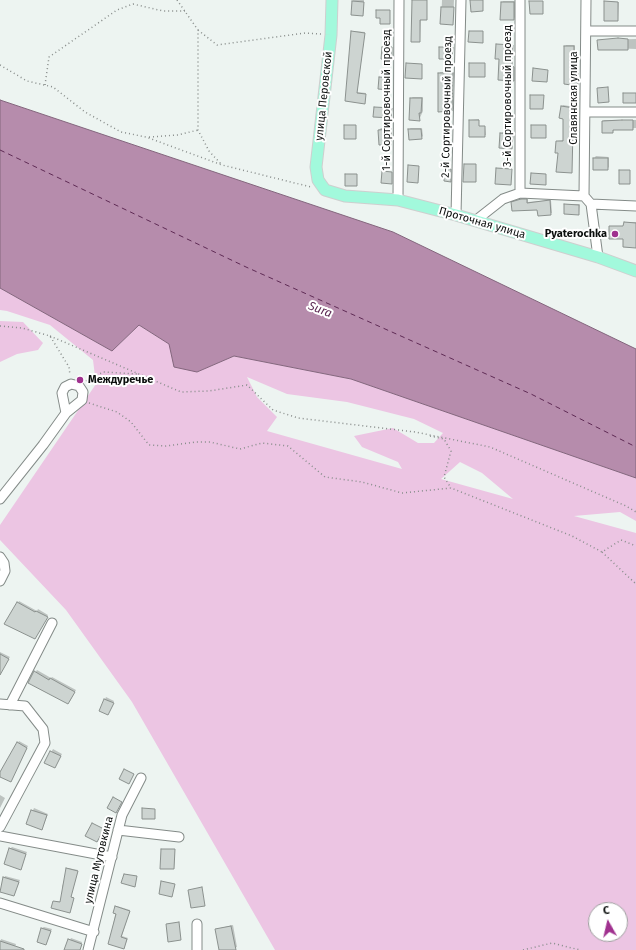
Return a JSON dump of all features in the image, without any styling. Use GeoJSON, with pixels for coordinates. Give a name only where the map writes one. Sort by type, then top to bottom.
{"type":"FeatureCollection","features":[{"type":"Feature","properties":{"kind":"main road","name":"улица Перовской"},"geometry":{"type":"LineString","coordinates":[[324,190],[318,180],[316,167],[331,35],[332,0]]}},
{"type":"Feature","properties":{"kind":"main road","name":"Проточная улица"},"geometry":{"type":"LineString","coordinates":[[324,190],[345,196],[398,200],[456,215],[598,257],[636,271]]}},
{"type":"Feature","properties":{"kind":"street","name":"1-й Сортировочный проезд"},"geometry":{"type":"LineString","coordinates":[[398,200],[399,0]]}},
{"type":"Feature","properties":{"kind":"street","name":"2-й Сортировочный проезд"},"geometry":{"type":"LineString","coordinates":[[456,215],[461,0]]}},
{"type":"Feature","properties":{"kind":"street","name":"3-й Сортировочный проезд"},"geometry":{"type":"LineString","coordinates":[[520,0],[520,193]]}},
{"type":"Feature","properties":{"kind":"street","name":"Славянская улица"},"geometry":{"type":"LineString","coordinates":[[584,196],[586,0]]}},
{"type":"Feature","properties":{"kind":"street"},"geometry":{"type":"LineString","coordinates":[[586,31],[636,30]]}},
{"type":"Feature","properties":{"kind":"street"},"geometry":{"type":"LineString","coordinates":[[586,112],[636,112]]}},
{"type":"Feature","properties":{"kind":"street"},"geometry":{"type":"LineString","coordinates":[[475,221],[503,199],[520,193],[584,196],[591,204],[598,257]]}},
{"type":"Feature","properties":{"kind":"street"},"geometry":{"type":"LineString","coordinates":[[591,204],[636,206]]}},
{"type":"Feature","properties":{"kind":"street"},"geometry":{"type":"LineString","coordinates":[[0,499],[43,445],[66,413],[82,400],[83,392],[76,386],[65,388],[62,393],[66,413]]}},
{"type":"Feature","properties":{"kind":"street"},"geometry":{"type":"LineString","coordinates":[[0,557],[4,562],[6,571],[0,581]]}},
{"type":"Feature","properties":{"kind":"street"},"geometry":{"type":"LineString","coordinates":[[0,827],[45,743],[43,729],[25,706],[5,705],[52,623]]}},
{"type":"Feature","properties":{"kind":"street","name":"улица Мутовкина"},"geometry":{"type":"LineString","coordinates":[[88,950],[94,932],[122,815],[141,778]]}},
{"type":"Feature","properties":{"kind":"street"},"geometry":{"type":"LineString","coordinates":[[118,830],[179,837]]}},
{"type":"Feature","properties":{"kind":"street"},"geometry":{"type":"LineString","coordinates":[[0,836],[112,857]]}},
{"type":"Feature","properties":{"kind":"street"},"geometry":{"type":"LineString","coordinates":[[0,903],[94,932]]}},
{"type":"Feature","properties":{"kind":"street"},"geometry":{"type":"LineString","coordinates":[[196,950],[197,924]]}},
{"type":"Feature","properties":{"kind":"path"},"geometry":{"type":"LineString","coordinates":[[177,0],[198,30],[216,45],[304,33],[331,35]]}},
{"type":"Feature","properties":{"kind":"path"},"geometry":{"type":"LineString","coordinates":[[45,85],[49,57],[117,10],[133,4],[162,11],[185,11]]}},
{"type":"Feature","properties":{"kind":"path"},"geometry":{"type":"LineString","coordinates":[[198,30],[198,130],[209,151],[222,165]]}},
{"type":"Feature","properties":{"kind":"path"},"geometry":{"type":"LineString","coordinates":[[0,65],[27,81],[53,87],[85,112],[122,132],[146,137],[222,165],[324,190]]}},
{"type":"Feature","properties":{"kind":"path"},"geometry":{"type":"LineString","coordinates":[[146,137],[178,135],[198,130]]}},
{"type":"Feature","properties":{"kind":"path"},"geometry":{"type":"LineString","coordinates":[[0,326],[22,328],[50,336],[181,392],[209,391],[247,386],[273,410],[298,418],[415,432],[490,447],[626,506],[636,512]]}},
{"type":"Feature","properties":{"kind":"path"},"geometry":{"type":"LineString","coordinates":[[50,336],[69,367],[76,386],[103,372],[140,375]]}},
{"type":"Feature","properties":{"kind":"path"},"geometry":{"type":"LineString","coordinates":[[82,400],[117,412],[131,422],[149,445],[166,446],[196,442],[210,442],[240,449],[262,443],[288,446],[325,477],[362,482],[402,493],[451,488],[572,536],[602,552],[636,584]]}},
{"type":"Feature","properties":{"kind":"path"},"geometry":{"type":"LineString","coordinates":[[415,432],[444,439],[451,451],[444,477],[451,488]]}},
{"type":"Feature","properties":{"kind":"path"},"geometry":{"type":"LineString","coordinates":[[602,552],[621,540],[636,546]]}},
{"type":"Feature","properties":{"kind":"path"},"geometry":{"type":"LineString","coordinates":[[523,950],[552,943],[580,950]]}},
{"type":"Feature","properties":{"kind":"shaded area"},"geometry":{"type":"Polygon","coordinates":[[[0,288],[112,351],[139,325],[169,344],[197,372],[234,356],[351,379],[636,478],[636,521],[620,512],[574,516],[636,533],[636,950],[275,950],[132,702],[66,610],[0,540],[0,525],[96,384],[93,360],[50,325],[0,310],[0,288]],[[247,377],[257,397],[277,417],[267,431],[402,469],[398,462],[362,447],[354,436],[393,428],[418,443],[434,443],[443,433],[414,419],[347,402],[287,394],[247,377]],[[460,462],[441,479],[513,499],[482,473],[460,462]]]}},
{"type":"Feature","properties":{"kind":"shaded area"},"geometry":{"type":"Polygon","coordinates":[[[0,321],[23,322],[43,343],[38,350],[17,354],[0,362],[0,321]]]}},
{"type":"Feature","properties":{"kind":"water","name":"Sura"},"geometry":{"type":"Polygon","coordinates":[[[0,100],[393,232],[636,349],[636,478],[351,379],[234,356],[197,372],[174,367],[169,344],[139,325],[112,351],[0,288],[0,100]]]}},
{"type":"Feature","properties":{"kind":"building"},"geometry":{"type":"Polygon","coordinates":[[[412,0],[427,0],[427,20],[420,20],[420,42],[411,42],[412,0]]]}},
{"type":"Feature","properties":{"kind":"building"},"geometry":{"type":"Polygon","coordinates":[[[470,0],[483,0],[483,11],[471,12],[470,0]]]}},
{"type":"Feature","properties":{"kind":"building"},"geometry":{"type":"Polygon","coordinates":[[[352,1],[364,2],[363,16],[351,15],[352,1]]]}},
{"type":"Feature","properties":{"kind":"building"},"geometry":{"type":"Polygon","coordinates":[[[529,1],[543,1],[543,14],[530,14],[529,1]]]}},
{"type":"Feature","properties":{"kind":"building"},"geometry":{"type":"Polygon","coordinates":[[[604,1],[618,2],[618,21],[604,21],[604,1]]]}},
{"type":"Feature","properties":{"kind":"building"},"geometry":{"type":"Polygon","coordinates":[[[501,2],[514,2],[514,20],[500,20],[501,2]]]}},
{"type":"Feature","properties":{"kind":"building"},"geometry":{"type":"Polygon","coordinates":[[[441,7],[454,7],[453,25],[440,24],[441,7]]]}},
{"type":"Feature","properties":{"kind":"building"},"geometry":{"type":"Polygon","coordinates":[[[376,10],[390,10],[390,24],[380,24],[380,18],[376,18],[376,10]]]}},
{"type":"Feature","properties":{"kind":"building"},"geometry":{"type":"Polygon","coordinates":[[[351,31],[365,33],[357,93],[366,94],[365,104],[345,101],[351,31]]]}},
{"type":"Feature","properties":{"kind":"building"},"geometry":{"type":"Polygon","coordinates":[[[469,31],[483,31],[483,43],[468,42],[469,31]]]}},
{"type":"Feature","properties":{"kind":"building"},"geometry":{"type":"Polygon","coordinates":[[[618,38],[628,39],[628,50],[598,50],[597,40],[618,38]]]}},
{"type":"Feature","properties":{"kind":"building"},"geometry":{"type":"Polygon","coordinates":[[[496,44],[513,45],[512,66],[514,67],[514,81],[498,80],[499,59],[495,59],[496,44]]]}},
{"type":"Feature","properties":{"kind":"building"},"geometry":{"type":"Polygon","coordinates":[[[564,46],[574,46],[574,68],[578,68],[578,86],[564,84],[564,46]]]}},
{"type":"Feature","properties":{"kind":"building"},"geometry":{"type":"Polygon","coordinates":[[[382,47],[392,47],[392,60],[381,59],[382,47]]]}},
{"type":"Feature","properties":{"kind":"building"},"geometry":{"type":"Polygon","coordinates":[[[439,47],[453,47],[452,59],[439,59],[439,47]]]}},
{"type":"Feature","properties":{"kind":"building"},"geometry":{"type":"Polygon","coordinates":[[[406,63],[422,64],[422,79],[405,78],[406,63]]]}},
{"type":"Feature","properties":{"kind":"building"},"geometry":{"type":"Polygon","coordinates":[[[469,63],[485,63],[485,77],[469,77],[469,63]]]}},
{"type":"Feature","properties":{"kind":"building"},"geometry":{"type":"Polygon","coordinates":[[[533,68],[548,70],[547,82],[532,81],[533,68]]]}},
{"type":"Feature","properties":{"kind":"building"},"geometry":{"type":"Polygon","coordinates":[[[438,73],[453,73],[452,111],[438,112],[438,73]]]}},
{"type":"Feature","properties":{"kind":"building"},"geometry":{"type":"Polygon","coordinates":[[[379,77],[390,78],[389,90],[378,89],[379,77]]]}},
{"type":"Feature","properties":{"kind":"building"},"geometry":{"type":"Polygon","coordinates":[[[608,87],[609,102],[598,103],[597,88],[608,87]]]}},
{"type":"Feature","properties":{"kind":"building"},"geometry":{"type":"Polygon","coordinates":[[[623,93],[636,93],[636,103],[623,103],[623,93]]]}},
{"type":"Feature","properties":{"kind":"building"},"geometry":{"type":"Polygon","coordinates":[[[530,95],[544,95],[543,109],[530,109],[530,95]]]}},
{"type":"Feature","properties":{"kind":"building"},"geometry":{"type":"Polygon","coordinates":[[[410,98],[422,98],[421,113],[419,113],[420,121],[409,120],[410,98]]]}},
{"type":"Feature","properties":{"kind":"building"},"geometry":{"type":"Polygon","coordinates":[[[561,106],[574,108],[571,129],[573,129],[572,173],[556,172],[558,153],[555,153],[556,141],[563,141],[563,119],[559,118],[561,106]]]}},
{"type":"Feature","properties":{"kind":"building"},"geometry":{"type":"Polygon","coordinates":[[[374,107],[392,108],[391,118],[373,117],[374,107]]]}},
{"type":"Feature","properties":{"kind":"building"},"geometry":{"type":"Polygon","coordinates":[[[469,120],[479,120],[479,126],[485,126],[485,137],[469,137],[469,120]]]}},
{"type":"Feature","properties":{"kind":"building"},"geometry":{"type":"Polygon","coordinates":[[[633,120],[633,130],[613,130],[613,133],[602,133],[602,121],[633,120]]]}},
{"type":"Feature","properties":{"kind":"building"},"geometry":{"type":"Polygon","coordinates":[[[344,125],[356,125],[356,139],[344,139],[344,125]]]}},
{"type":"Feature","properties":{"kind":"building"},"geometry":{"type":"Polygon","coordinates":[[[531,125],[546,125],[546,138],[531,138],[531,125]]]}},
{"type":"Feature","properties":{"kind":"building"},"geometry":{"type":"Polygon","coordinates":[[[391,129],[391,145],[379,145],[378,130],[391,129]]]}},
{"type":"Feature","properties":{"kind":"building"},"geometry":{"type":"Polygon","coordinates":[[[408,129],[421,129],[422,139],[409,140],[408,129]]]}},
{"type":"Feature","properties":{"kind":"building"},"geometry":{"type":"Polygon","coordinates":[[[500,133],[513,134],[512,149],[499,148],[500,133]]]}},
{"type":"Feature","properties":{"kind":"building"},"geometry":{"type":"Polygon","coordinates":[[[593,158],[608,158],[608,170],[593,170],[593,158]]]}},
{"type":"Feature","properties":{"kind":"building"},"geometry":{"type":"Polygon","coordinates":[[[464,164],[476,164],[476,182],[463,182],[464,164]]]}},
{"type":"Feature","properties":{"kind":"building"},"geometry":{"type":"Polygon","coordinates":[[[408,165],[419,166],[418,183],[407,182],[408,165]]]}},
{"type":"Feature","properties":{"kind":"building"},"geometry":{"type":"Polygon","coordinates":[[[444,168],[451,169],[451,182],[444,181],[444,168]]]}},
{"type":"Feature","properties":{"kind":"building"},"geometry":{"type":"Polygon","coordinates":[[[496,168],[512,169],[511,185],[495,184],[496,168]]]}},
{"type":"Feature","properties":{"kind":"building"},"geometry":{"type":"Polygon","coordinates":[[[619,170],[630,170],[630,184],[619,184],[619,170]]]}},
{"type":"Feature","properties":{"kind":"building"},"geometry":{"type":"Polygon","coordinates":[[[382,171],[392,172],[392,184],[381,183],[382,171]]]}},
{"type":"Feature","properties":{"kind":"building"},"geometry":{"type":"Polygon","coordinates":[[[531,173],[546,174],[546,185],[530,184],[531,173]]]}},
{"type":"Feature","properties":{"kind":"building"},"geometry":{"type":"Polygon","coordinates":[[[345,174],[357,174],[357,186],[345,186],[345,174]]]}},
{"type":"Feature","properties":{"kind":"building"},"geometry":{"type":"Polygon","coordinates":[[[527,199],[527,203],[550,200],[551,215],[538,216],[537,210],[512,211],[511,202],[527,199]]]}},
{"type":"Feature","properties":{"kind":"building"},"geometry":{"type":"Polygon","coordinates":[[[564,204],[579,205],[579,215],[564,214],[564,204]]]}},
{"type":"Feature","properties":{"kind":"building"},"geometry":{"type":"Polygon","coordinates":[[[624,222],[636,223],[636,248],[623,247],[623,239],[609,239],[609,226],[623,226],[624,222]]]}},
{"type":"Feature","properties":{"kind":"building"},"geometry":{"type":"Polygon","coordinates":[[[17,602],[48,617],[35,639],[4,624],[17,602]]]}},
{"type":"Feature","properties":{"kind":"building"},"geometry":{"type":"Polygon","coordinates":[[[0,654],[9,659],[0,675],[0,654]]]}},
{"type":"Feature","properties":{"kind":"building"},"geometry":{"type":"Polygon","coordinates":[[[34,671],[75,692],[68,704],[28,683],[34,671]]]}},
{"type":"Feature","properties":{"kind":"building"},"geometry":{"type":"Polygon","coordinates":[[[104,699],[114,703],[108,715],[99,711],[104,699]]]}},
{"type":"Feature","properties":{"kind":"building"},"geometry":{"type":"Polygon","coordinates":[[[17,742],[27,748],[11,782],[0,777],[0,772],[17,742]]]}},
{"type":"Feature","properties":{"kind":"building"},"geometry":{"type":"Polygon","coordinates":[[[50,751],[61,756],[55,768],[44,763],[50,751]]]}},
{"type":"Feature","properties":{"kind":"building"},"geometry":{"type":"Polygon","coordinates":[[[124,769],[134,774],[129,784],[119,779],[124,769]]]}},
{"type":"Feature","properties":{"kind":"building"},"geometry":{"type":"Polygon","coordinates":[[[113,797],[122,802],[116,813],[107,808],[113,797]]]}},
{"type":"Feature","properties":{"kind":"building"},"geometry":{"type":"Polygon","coordinates":[[[142,808],[155,809],[155,819],[142,819],[142,808]]]}},
{"type":"Feature","properties":{"kind":"building"},"geometry":{"type":"Polygon","coordinates":[[[31,810],[47,815],[42,830],[26,824],[31,810]]]}},
{"type":"Feature","properties":{"kind":"building"},"geometry":{"type":"Polygon","coordinates":[[[92,823],[104,829],[97,842],[85,836],[92,823]]]}},
{"type":"Feature","properties":{"kind":"building"},"geometry":{"type":"Polygon","coordinates":[[[9,848],[26,854],[21,870],[4,864],[9,848]]]}},
{"type":"Feature","properties":{"kind":"building"},"geometry":{"type":"Polygon","coordinates":[[[161,849],[175,849],[174,869],[160,869],[161,849]]]}},
{"type":"Feature","properties":{"kind":"building"},"geometry":{"type":"Polygon","coordinates":[[[66,868],[78,871],[71,897],[74,898],[70,913],[51,908],[53,901],[60,902],[66,868]]]}},
{"type":"Feature","properties":{"kind":"building"},"geometry":{"type":"Polygon","coordinates":[[[124,874],[137,876],[135,887],[121,883],[124,874]]]}},
{"type":"Feature","properties":{"kind":"building"},"geometry":{"type":"Polygon","coordinates":[[[3,877],[19,882],[14,896],[0,892],[3,877]]]}},
{"type":"Feature","properties":{"kind":"building"},"geometry":{"type":"Polygon","coordinates":[[[161,881],[175,884],[172,897],[159,894],[161,881]]]}},
{"type":"Feature","properties":{"kind":"building"},"geometry":{"type":"Polygon","coordinates":[[[202,887],[205,906],[191,908],[188,890],[202,887]]]}},
{"type":"Feature","properties":{"kind":"building"},"geometry":{"type":"Polygon","coordinates":[[[115,906],[130,911],[121,937],[127,939],[124,949],[108,944],[116,914],[113,913],[115,906]]]}},
{"type":"Feature","properties":{"kind":"building"},"geometry":{"type":"Polygon","coordinates":[[[179,922],[181,940],[168,942],[166,924],[179,922]]]}},
{"type":"Feature","properties":{"kind":"building"},"geometry":{"type":"Polygon","coordinates":[[[231,926],[236,950],[219,950],[215,929],[231,926]]]}},
{"type":"Feature","properties":{"kind":"building"},"geometry":{"type":"Polygon","coordinates":[[[41,928],[51,931],[46,945],[37,942],[41,928]]]}},
{"type":"Feature","properties":{"kind":"building"},"geometry":{"type":"Polygon","coordinates":[[[68,939],[82,944],[80,950],[64,950],[68,939]]]}},
{"type":"Feature","properties":{"kind":"building"},"geometry":{"type":"Polygon","coordinates":[[[0,941],[24,949],[24,950],[0,950],[0,941]]]}},
{"type":"Feature","properties":{"kind":"ferry route"},"geometry":{"type":"LineString","coordinates":[[0,150],[246,267],[531,394],[636,447]]}},
{"type":"Feature","properties":{"kind":"place","name":"Pyaterochka"},"geometry":{"type":"Point","coordinates":[615,234]}},
{"type":"Feature","properties":{"kind":"place","name":"Междуречье"},"geometry":{"type":"Point","coordinates":[80,380]}}]}
